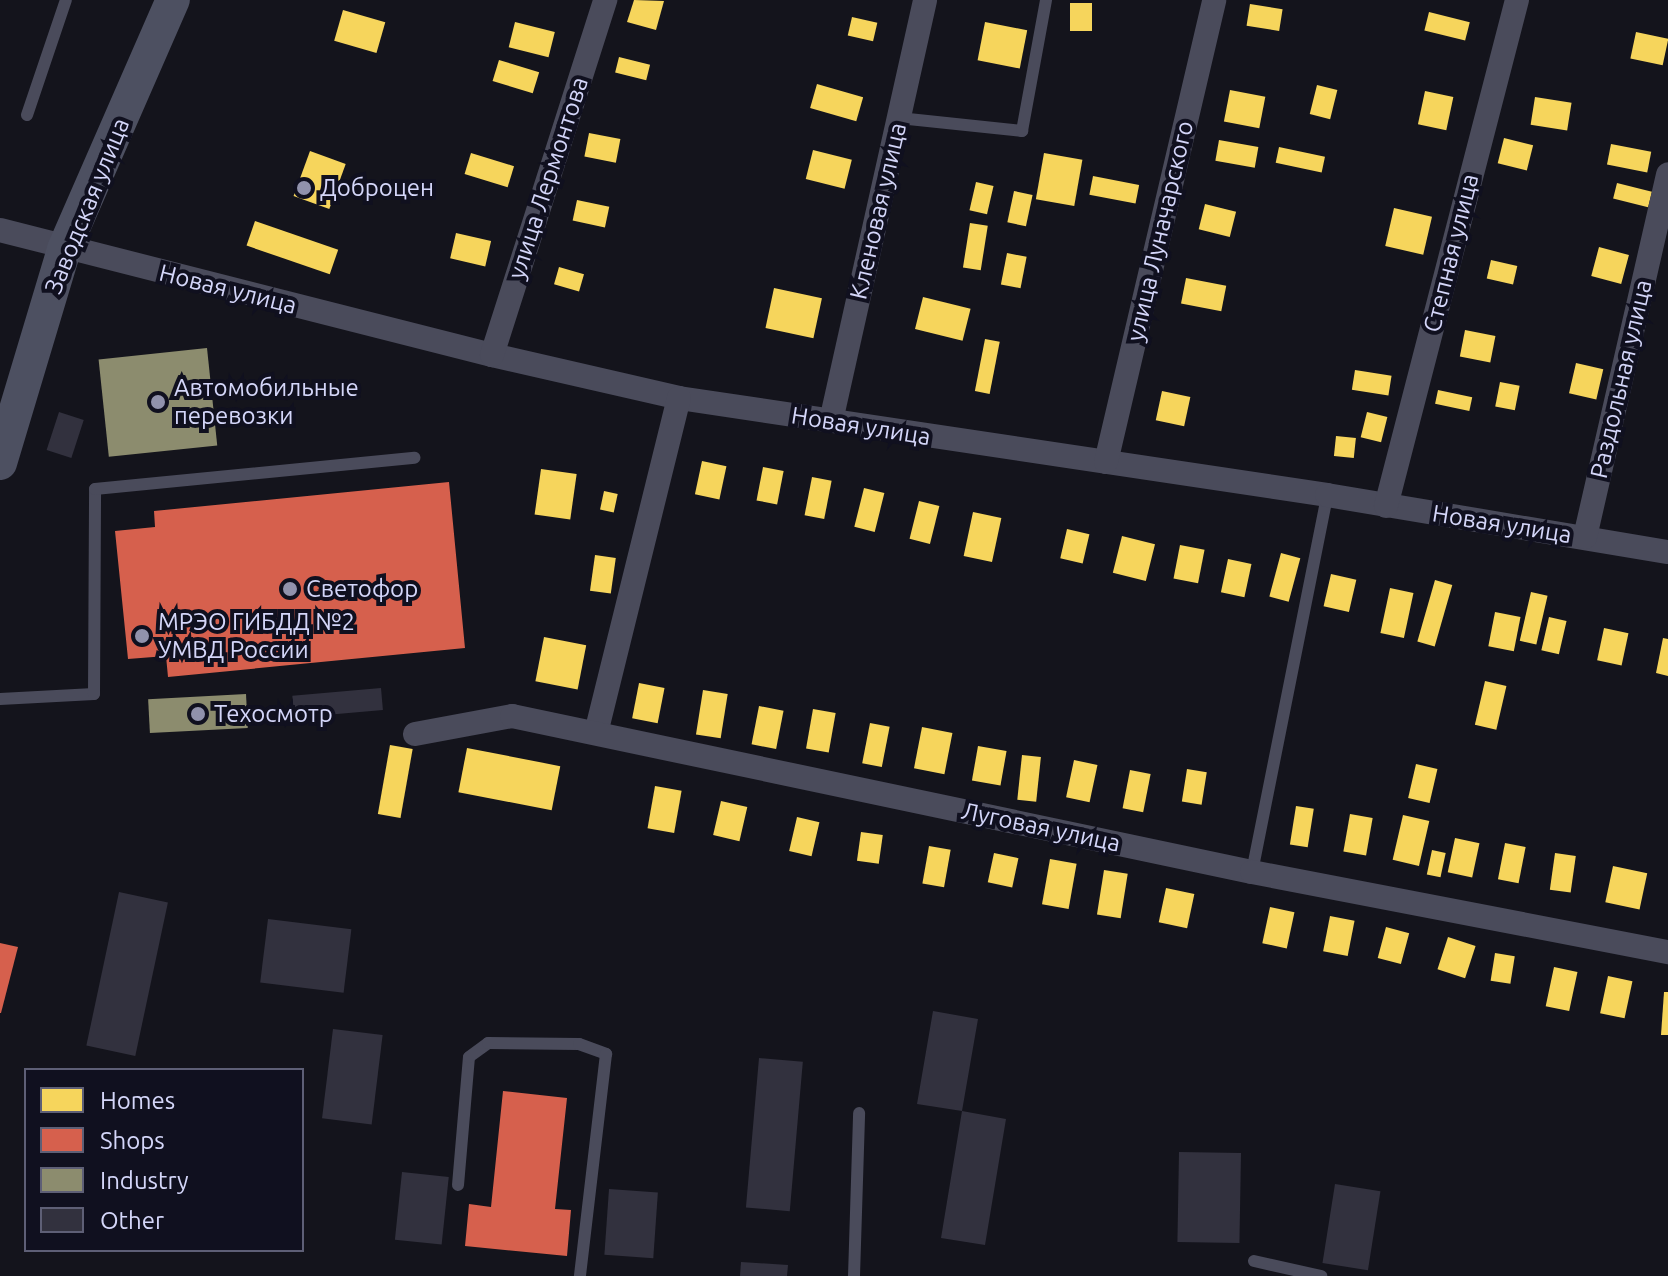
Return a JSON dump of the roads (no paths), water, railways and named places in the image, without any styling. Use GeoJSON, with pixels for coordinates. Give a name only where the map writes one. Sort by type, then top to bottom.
{"type":"FeatureCollection","features":[{"type":"Feature","properties":{"kind":"street","name":"улица Лермонтова"},"geometry":{"type":"LineString","coordinates":[[492,355],[605,0]]}},
{"type":"Feature","properties":{"kind":"street","name":"Кленовая улица"},"geometry":{"type":"LineString","coordinates":[[831,421],[925,0]]}},
{"type":"Feature","properties":{"kind":"street","name":"улица Луначарского"},"geometry":{"type":"LineString","coordinates":[[1106,462],[1214,0]]}},
{"type":"Feature","properties":{"kind":"street","name":"Степная улица"},"geometry":{"type":"LineString","coordinates":[[1386,506],[1517,0]]}},
{"type":"Feature","properties":{"kind":"street","name":"Заводская улица"},"geometry":{"type":"LineString","coordinates":[[0,463],[64,249],[167,2]]}},
{"type":"Feature","properties":{"kind":"street","name":"Раздольная улица"},"geometry":{"type":"LineString","coordinates":[[1585,537],[1668,174]]}},
{"type":"Feature","properties":{"kind":"street","name":"Новая улица"},"geometry":{"type":"LineString","coordinates":[[0,230],[64,249],[492,355],[679,398],[1327,495],[1668,552]]}},
{"type":"Feature","properties":{"kind":"street"},"geometry":{"type":"LineString","coordinates":[[596,733],[679,398]]}},
{"type":"Feature","properties":{"kind":"street","name":"Луговая улица"},"geometry":{"type":"LineString","coordinates":[[415,734],[512,716],[1252,872],[1668,952]]}},
{"type":"Feature","properties":{"kind":"lane"},"geometry":{"type":"LineString","coordinates":[[27,115],[66,0]]}},
{"type":"Feature","properties":{"kind":"lane"},"geometry":{"type":"LineString","coordinates":[[899,118],[1022,131],[1046,0]]}},
{"type":"Feature","properties":{"kind":"lane"},"geometry":{"type":"LineString","coordinates":[[0,699],[94,694],[95,489],[414,458]]}},
{"type":"Feature","properties":{"kind":"lane"},"geometry":{"type":"LineString","coordinates":[[1252,872],[1327,495]]}},
{"type":"Feature","properties":{"kind":"lane"},"geometry":{"type":"LineString","coordinates":[[458,1185],[469,1057],[488,1043],[579,1044],[606,1054],[580,1276]]}},
{"type":"Feature","properties":{"kind":"lane"},"geometry":{"type":"LineString","coordinates":[[854,1276],[859,1113]]}},
{"type":"Feature","properties":{"kind":"lane"},"geometry":{"type":"LineString","coordinates":[[1254,1261],[1321,1276]]}},
{"type":"Feature","properties":{"kind":"place","name":"Доброцен"},"geometry":{"type":"Point","coordinates":[304,188]}},
{"type":"Feature","properties":{"kind":"place","name":"Автомобильные перевозки"},"geometry":{"type":"Point","coordinates":[158,402]}},
{"type":"Feature","properties":{"kind":"place","name":"Светофор"},"geometry":{"type":"Point","coordinates":[290,589]}},
{"type":"Feature","properties":{"kind":"place","name":"МРЭО ГИБДД №2 УМВД России"},"geometry":{"type":"Point","coordinates":[142,636]}},
{"type":"Feature","properties":{"kind":"place","name":"Техосмотр"},"geometry":{"type":"Point","coordinates":[198,714]}}]}
